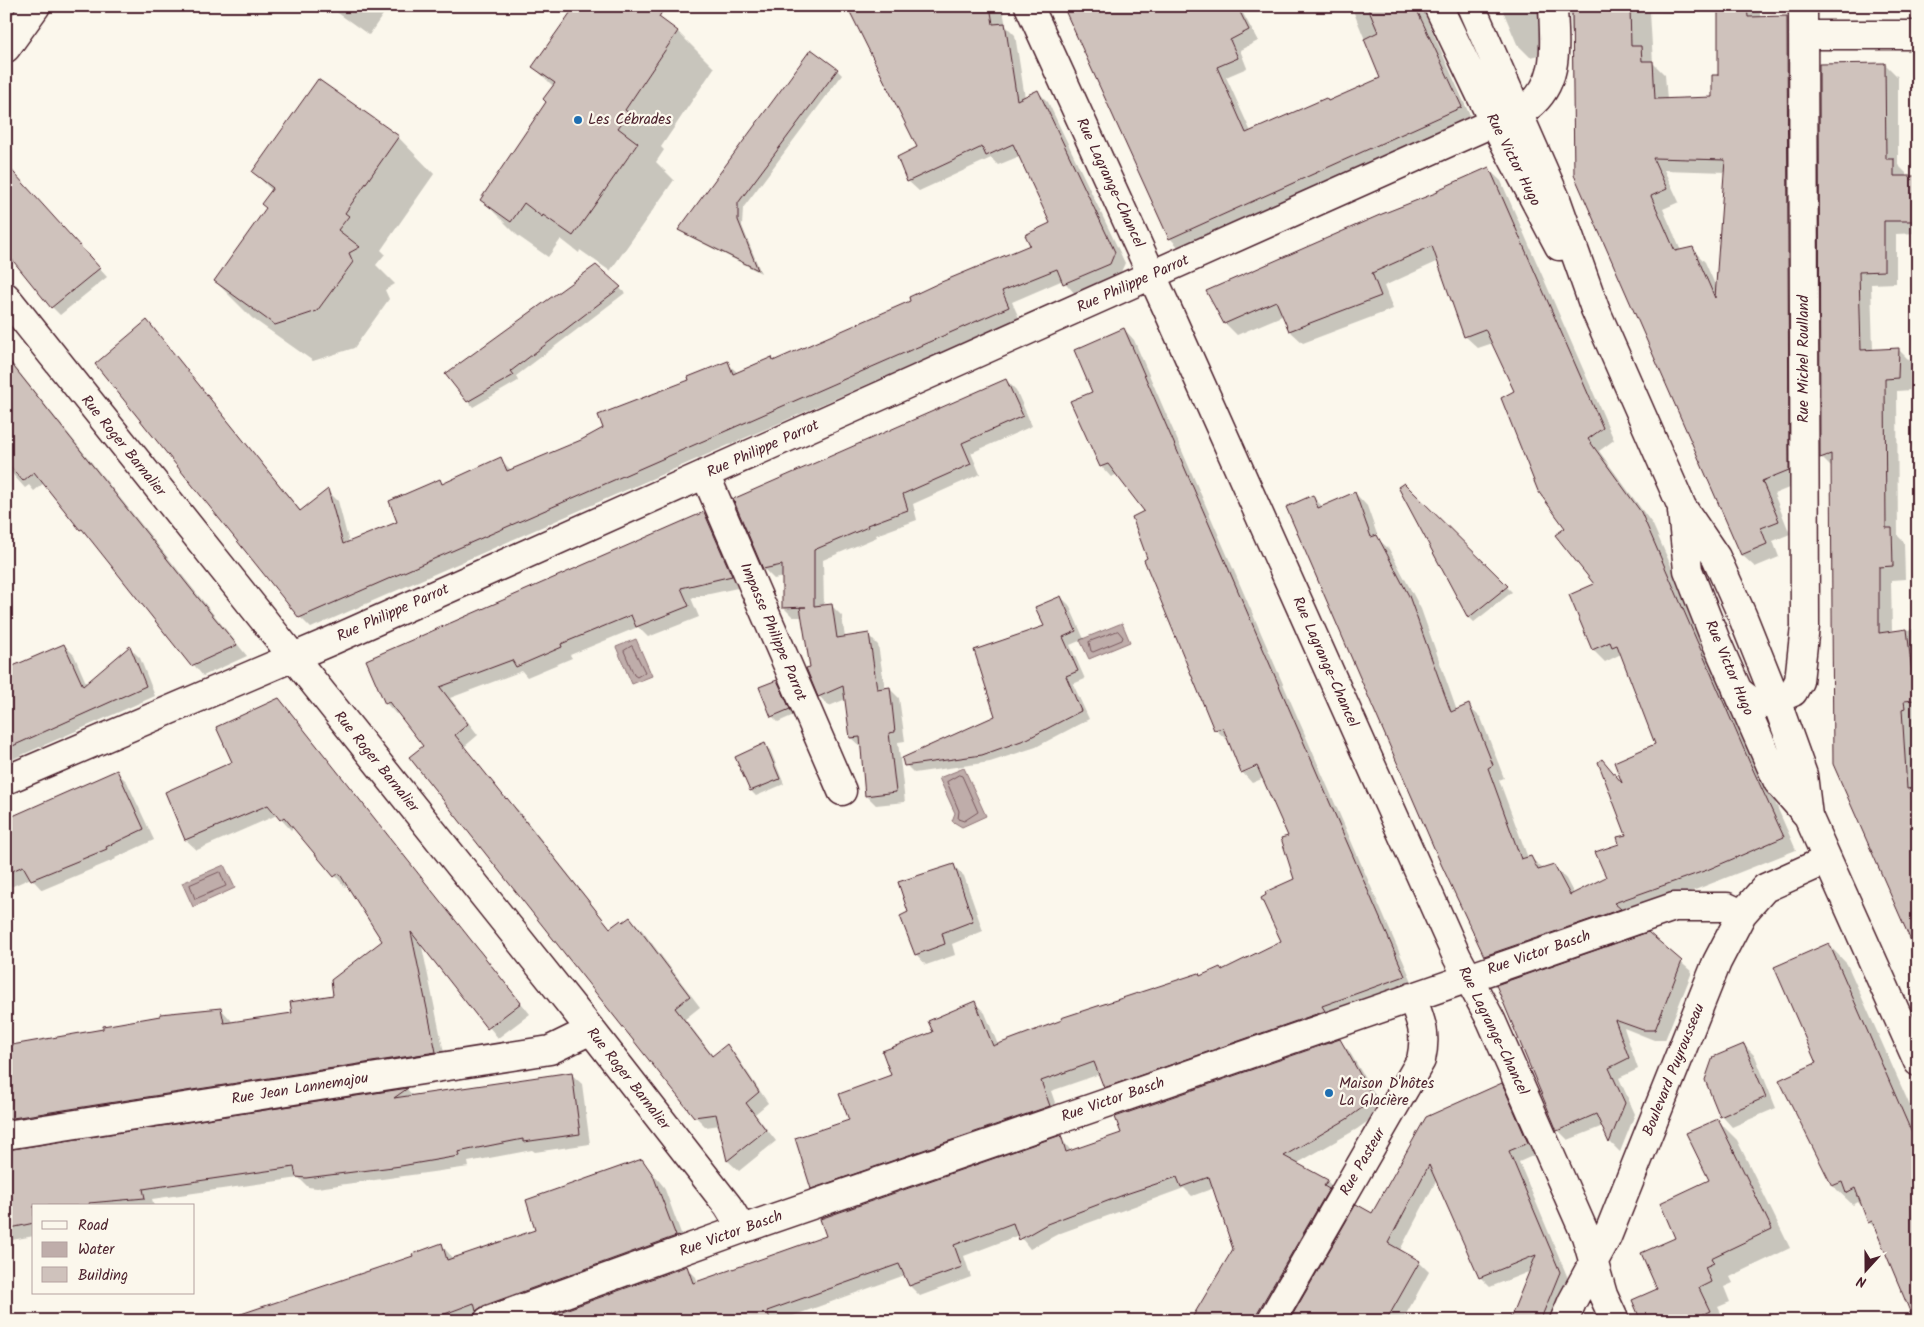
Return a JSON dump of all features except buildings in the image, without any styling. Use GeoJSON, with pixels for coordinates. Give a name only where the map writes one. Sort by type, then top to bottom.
{"type":"FeatureCollection","features":[{"type":"Feature","properties":{"kind":"street"},"geometry":{"type":"LineString","coordinates":[[6,48],[36,6]]}},
{"type":"Feature","properties":{"kind":"street","name":"Rue Lagrange-Chancel"},"geometry":{"type":"LineString","coordinates":[[1029,6],[1467,978],[1491,1020],[1582,1227],[1592,1263],[1614,1321]]}},
{"type":"Feature","properties":{"kind":"street","name":"Rue Victor Hugo"},"geometry":{"type":"LineString","coordinates":[[1438,6],[1556,199],[1595,310],[1682,507],[1716,557],[1742,615],[1803,775],[1808,816],[1918,1062]]}},
{"type":"Feature","properties":{"kind":"street","name":"Rue Victor Hugo"},"geometry":{"type":"LineString","coordinates":[[1471,6],[1506,117]]}},
{"type":"Feature","properties":{"kind":"street","name":"Rue Philippe Parrot"},"geometry":{"type":"LineString","coordinates":[[6,780],[705,474],[1506,117],[1538,100],[1546,88],[1554,60],[1553,6]]}},
{"type":"Feature","properties":{"kind":"street","name":"Rue Michel Roulland"},"geometry":{"type":"LineString","coordinates":[[1776,700],[1792,692],[1799,681],[1805,626],[1803,6]]}},
{"type":"Feature","properties":{"kind":"street"},"geometry":{"type":"LineString","coordinates":[[1803,35],[1918,36]]}},
{"type":"Feature","properties":{"kind":"street","name":"Rue Roger Barnalier"},"geometry":{"type":"LineString","coordinates":[[6,297],[591,1030],[728,1206],[742,1230]]}},
{"type":"Feature","properties":{"kind":"street","name":"Impasse Philippe Parrot"},"geometry":{"type":"LineString","coordinates":[[705,474],[842,791]]}},
{"type":"Feature","properties":{"kind":"street","name":"Rue Victor Hugo"},"geometry":{"type":"LineString","coordinates":[[1682,507],[1688,570],[1737,690],[1778,782],[1808,816]]}},
{"type":"Feature","properties":{"kind":"street"},"geometry":{"type":"LineString","coordinates":[[1737,690],[1752,702],[1767,703],[1776,700]]}},
{"type":"Feature","properties":{"kind":"street","name":"Boulevard Puyrousseau"},"geometry":{"type":"LineString","coordinates":[[1564,1321],[1592,1263],[1607,1237],[1717,962],[1742,914],[1764,888],[1827,860]]}},
{"type":"Feature","properties":{"kind":"street","name":"Rue Victor Basch"},"geometry":{"type":"LineString","coordinates":[[488,1321],[544,1311],[742,1230],[1674,907],[1727,907],[1742,914]]}},
{"type":"Feature","properties":{"kind":"street","name":"Rue Pasteur"},"geometry":{"type":"LineString","coordinates":[[1272,1321],[1421,1060],[1425,1042],[1424,1029],[1412,997]]}},
{"type":"Feature","properties":{"kind":"street","name":"Rue Jean Lannemajou"},"geometry":{"type":"LineString","coordinates":[[6,1134],[550,1050],[591,1030]]}},
{"type":"Feature","properties":{"kind":"water"},"geometry":{"type":"Polygon","coordinates":[[[1122,623],[1130,642],[1089,659],[1080,640],[1122,623]]]}},
{"type":"Feature","properties":{"kind":"water"},"geometry":{"type":"Polygon","coordinates":[[[636,639],[652,676],[632,684],[616,647],[636,639]]]}},
{"type":"Feature","properties":{"kind":"water"},"geometry":{"type":"Polygon","coordinates":[[[964,768],[986,816],[962,827],[952,821],[955,813],[939,778],[964,768]]]}},
{"type":"Feature","properties":{"kind":"water"},"geometry":{"type":"Polygon","coordinates":[[[224,865],[235,888],[193,907],[182,883],[224,865]]]}},
{"type":"Feature","properties":{"kind":"place","name":"Les Cébrades"},"geometry":{"type":"Point","coordinates":[578,120]}},
{"type":"Feature","properties":{"kind":"place","name":"Maison D'hôtes La Glacière"},"geometry":{"type":"Point","coordinates":[1329,1093]}}]}
